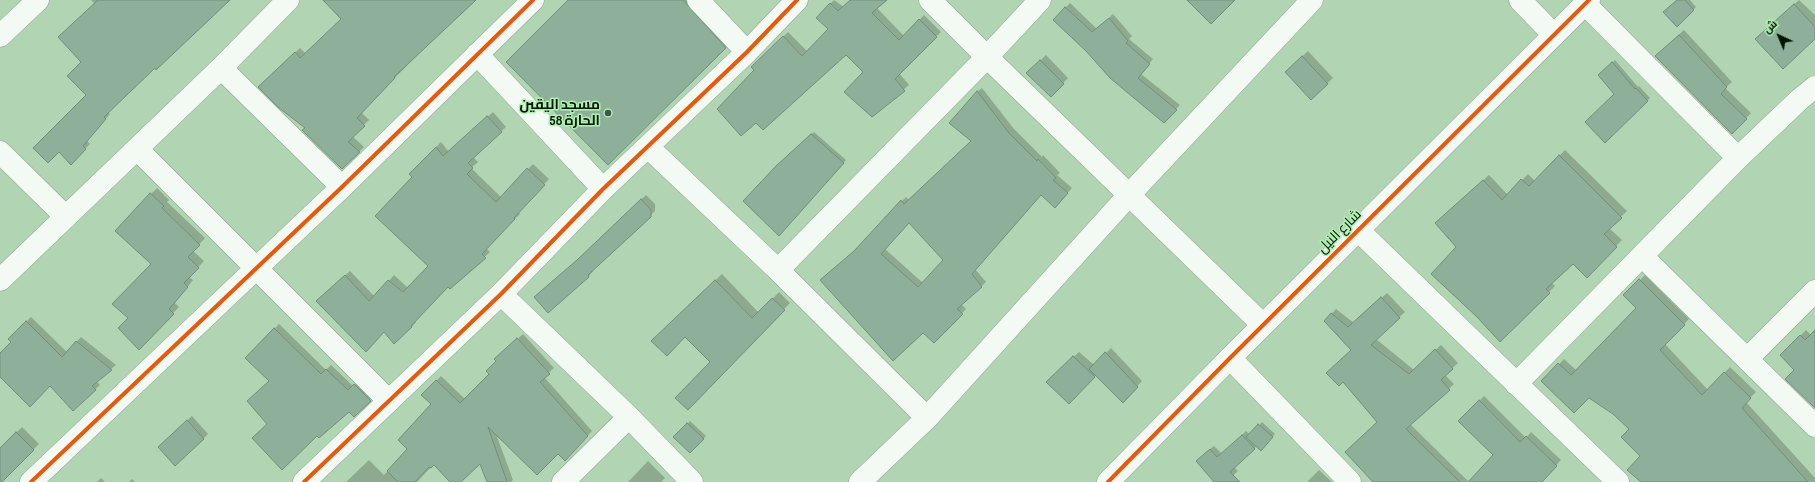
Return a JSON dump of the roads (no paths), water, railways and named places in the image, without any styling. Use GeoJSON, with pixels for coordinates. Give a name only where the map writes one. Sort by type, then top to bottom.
{"type":"FeatureCollection","features":[{"type":"Feature","properties":{"kind":"street"},"geometry":{"type":"LineString","coordinates":[[0,36],[38,0]]}},
{"type":"Feature","properties":{"kind":"street"},"geometry":{"type":"LineString","coordinates":[[0,280],[221,68],[288,0]]}},
{"type":"Feature","properties":{"kind":"street"},"geometry":{"type":"LineString","coordinates":[[31,482],[342,187],[476,54],[533,0]]}},
{"type":"Feature","properties":{"kind":"street"},"geometry":{"type":"LineString","coordinates":[[698,0],[747,52]]}},
{"type":"Feature","properties":{"kind":"street"},"geometry":{"type":"LineString","coordinates":[[304,482],[388,400],[501,294],[603,189],[747,52],[797,0]]}},
{"type":"Feature","properties":{"kind":"street"},"geometry":{"type":"LineString","coordinates":[[930,0],[1263,325]]}},
{"type":"Feature","properties":{"kind":"street"},"geometry":{"type":"LineString","coordinates":[[778,270],[987,57],[1040,0]]}},
{"type":"Feature","properties":{"kind":"street"},"geometry":{"type":"LineString","coordinates":[[860,482],[927,418],[1130,194],[1312,0]]}},
{"type":"Feature","properties":{"kind":"street"},"geometry":{"type":"LineString","coordinates":[[1520,0],[1554,35]]}},
{"type":"Feature","properties":{"kind":"street"},"geometry":{"type":"LineString","coordinates":[[1587,2],[1738,158]]}},
{"type":"Feature","properties":{"kind":"street","name":"شارع النيل"},"geometry":{"type":"LineString","coordinates":[[1108,482],[1230,358],[1587,2]]}},
{"type":"Feature","properties":{"kind":"street"},"geometry":{"type":"LineString","coordinates":[[476,54],[603,189]]}},
{"type":"Feature","properties":{"kind":"street"},"geometry":{"type":"LineString","coordinates":[[221,68],[342,187]]}},
{"type":"Feature","properties":{"kind":"street"},"geometry":{"type":"LineString","coordinates":[[1516,384],[1738,158],[1800,98],[1815,87]]}},
{"type":"Feature","properties":{"kind":"street"},"geometry":{"type":"LineString","coordinates":[[648,147],[778,270],[927,418]]}},
{"type":"Feature","properties":{"kind":"street"},"geometry":{"type":"LineString","coordinates":[[137,149],[388,400]]}},
{"type":"Feature","properties":{"kind":"street"},"geometry":{"type":"LineString","coordinates":[[0,152],[66,217]]}},
{"type":"Feature","properties":{"kind":"street"},"geometry":{"type":"LineString","coordinates":[[1358,230],[1618,482]]}},
{"type":"Feature","properties":{"kind":"street"},"geometry":{"type":"LineString","coordinates":[[1642,256],[1815,426]]}},
{"type":"Feature","properties":{"kind":"street"},"geometry":{"type":"LineString","coordinates":[[1747,359],[1815,291]]}},
{"type":"Feature","properties":{"kind":"street"},"geometry":{"type":"LineString","coordinates":[[501,294],[629,417],[692,482]]}},
{"type":"Feature","properties":{"kind":"street"},"geometry":{"type":"LineString","coordinates":[[1230,358],[1350,482]]}},
{"type":"Feature","properties":{"kind":"street"},"geometry":{"type":"LineString","coordinates":[[563,482],[629,417]]}},
{"type":"Feature","properties":{"kind":"place","name":"مسجد اليقين الحارة 58"},"geometry":{"type":"Point","coordinates":[608,113]}}]}
